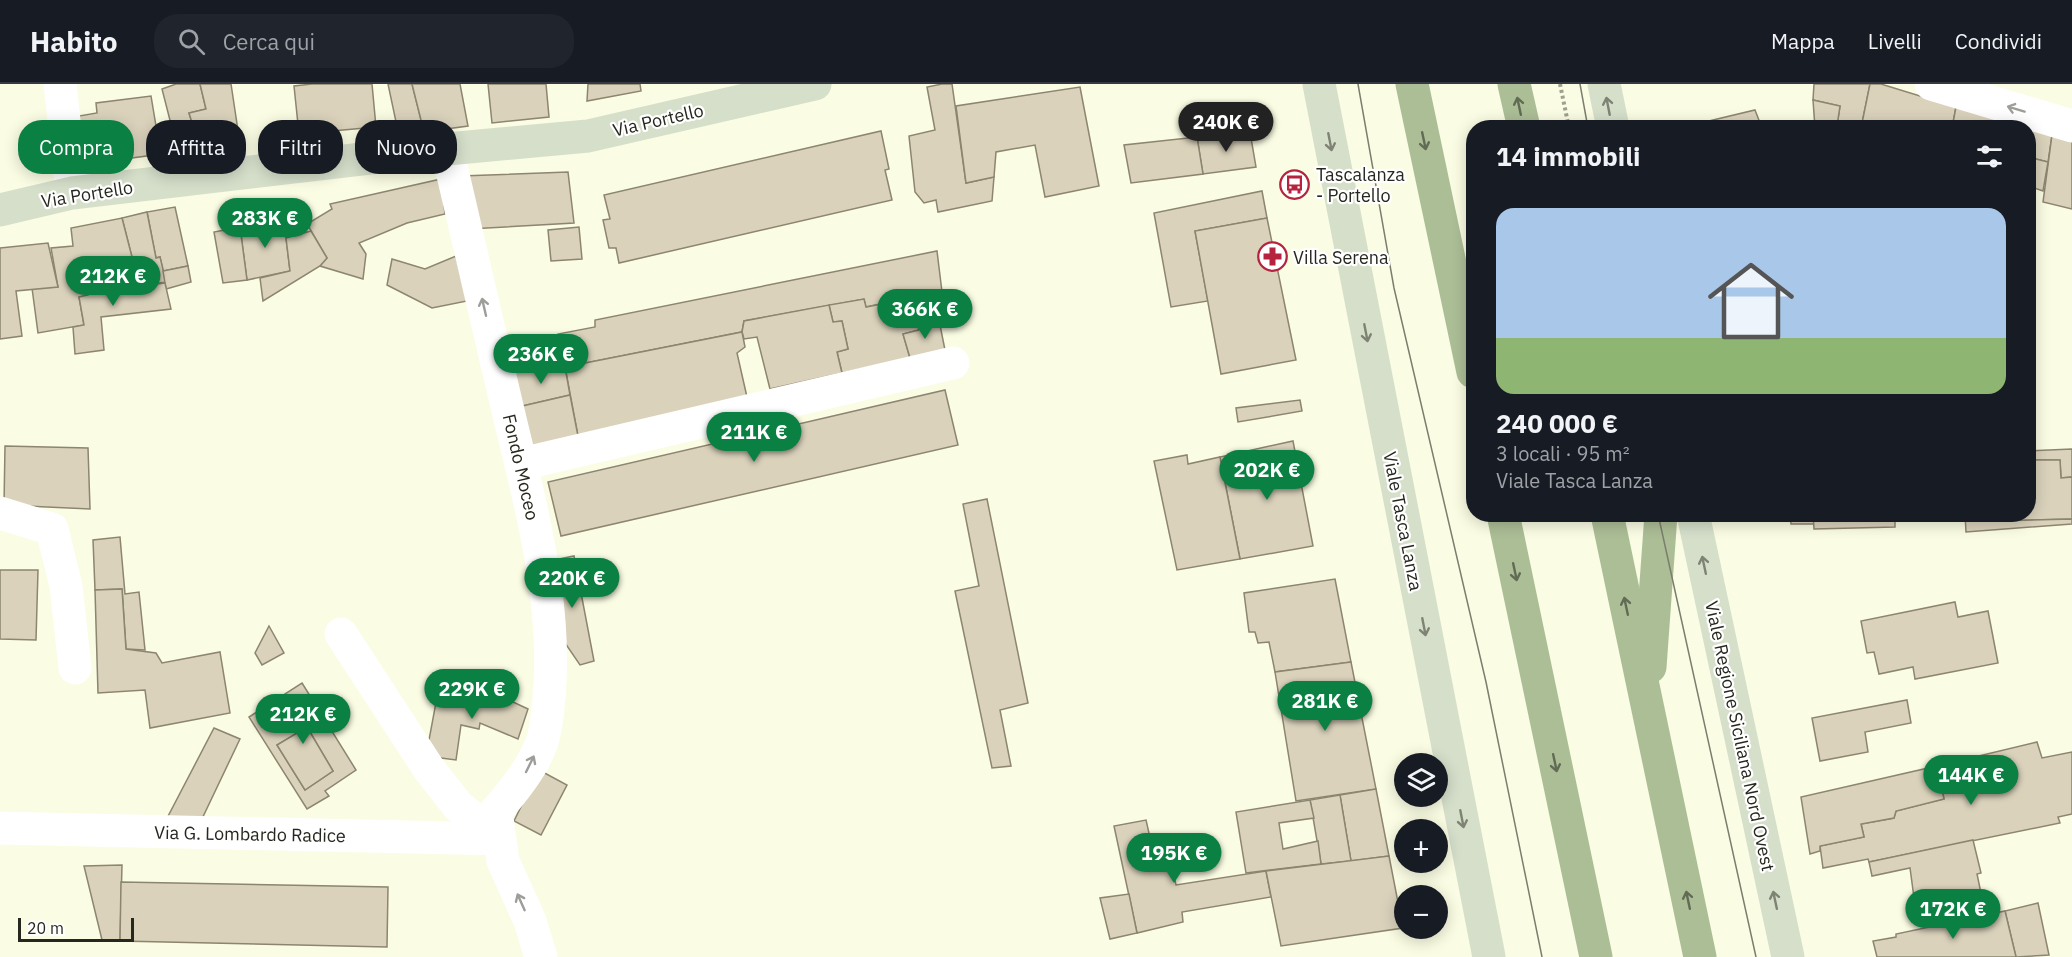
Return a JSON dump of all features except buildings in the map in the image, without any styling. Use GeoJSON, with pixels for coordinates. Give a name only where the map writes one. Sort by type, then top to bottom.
{"type":"FeatureCollection","features":[{"type":"Feature","properties":{"kind":"main road"},"geometry":{"type":"LineString","coordinates":[[1412,84],[1466,339]]}},
{"type":"Feature","properties":{"kind":"main road"},"geometry":{"type":"LineString","coordinates":[[1514,84],[1522,120]]}},
{"type":"Feature","properties":{"kind":"main road"},"geometry":{"type":"LineString","coordinates":[[1505,522],[1596,957]]}},
{"type":"Feature","properties":{"kind":"main road"},"geometry":{"type":"LineString","coordinates":[[1609,522],[1700,957]]}},
{"type":"Feature","properties":{"kind":"main road"},"geometry":{"type":"LineString","coordinates":[[1648,705],[1660,522]]}},
{"type":"Feature","properties":{"kind":"street"},"geometry":{"type":"LineString","coordinates":[[60,84],[70,178]]}},
{"type":"Feature","properties":{"kind":"street","name":"Via Portello"},"geometry":{"type":"LineString","coordinates":[[457,148],[588,136],[815,84]]}},
{"type":"Feature","properties":{"kind":"street","name":"Viale Tasca Lanza"},"geometry":{"type":"LineString","coordinates":[[1319,84],[1489,957]]}},
{"type":"Feature","properties":{"kind":"street"},"geometry":{"type":"LineString","coordinates":[[1604,84],[1611,120]]}},
{"type":"Feature","properties":{"kind":"street"},"geometry":{"type":"LineString","coordinates":[[1931,84],[2072,126]]}},
{"type":"Feature","properties":{"kind":"street","name":"Via Portello"},"geometry":{"type":"LineString","coordinates":[[0,210],[70,178],[355,156]]}},
{"type":"Feature","properties":{"kind":"street","name":"Fondo Moceo"},"geometry":{"type":"LineString","coordinates":[[453,174],[533,516],[552,658],[545,733],[498,825]]}},
{"type":"Feature","properties":{"kind":"street"},"geometry":{"type":"LineString","coordinates":[[521,464],[953,363]]}},
{"type":"Feature","properties":{"kind":"street"},"geometry":{"type":"LineString","coordinates":[[0,513],[52,529],[66,586],[75,668]]}},
{"type":"Feature","properties":{"kind":"street","name":"Viale Regione Siciliana Nord Ovest"},"geometry":{"type":"LineString","coordinates":[[1695,522],[1788,957]]}},
{"type":"Feature","properties":{"kind":"street"},"geometry":{"type":"LineString","coordinates":[[341,634],[436,778],[458,806],[498,825],[503,861],[530,921],[541,957]]}},
{"type":"Feature","properties":{"kind":"street","name":"Via G. Lombardo Radice"},"geometry":{"type":"LineString","coordinates":[[0,828],[498,825]]}},
{"type":"Feature","properties":{"kind":"path"},"geometry":{"type":"LineString","coordinates":[[1560,84],[1567,120]]}},
{"type":"Feature","properties":{"kind":"tram line"},"geometry":{"type":"LineString","coordinates":[[1358,84],[1394,288],[1486,682],[1542,957]]}},
{"type":"Feature","properties":{"kind":"tram line"},"geometry":{"type":"LineString","coordinates":[[1580,84],[1587,120]]}},
{"type":"Feature","properties":{"kind":"tram line"},"geometry":{"type":"LineString","coordinates":[[1660,522],[1756,957]]}},
{"type":"Feature","properties":{"kind":"place","name":"Tascalanza - Portello"},"geometry":{"type":"Point","coordinates":[1295,184]}},
{"type":"Feature","properties":{"kind":"place","name":"Villa Serena"},"geometry":{"type":"Point","coordinates":[1272,257]}}]}
